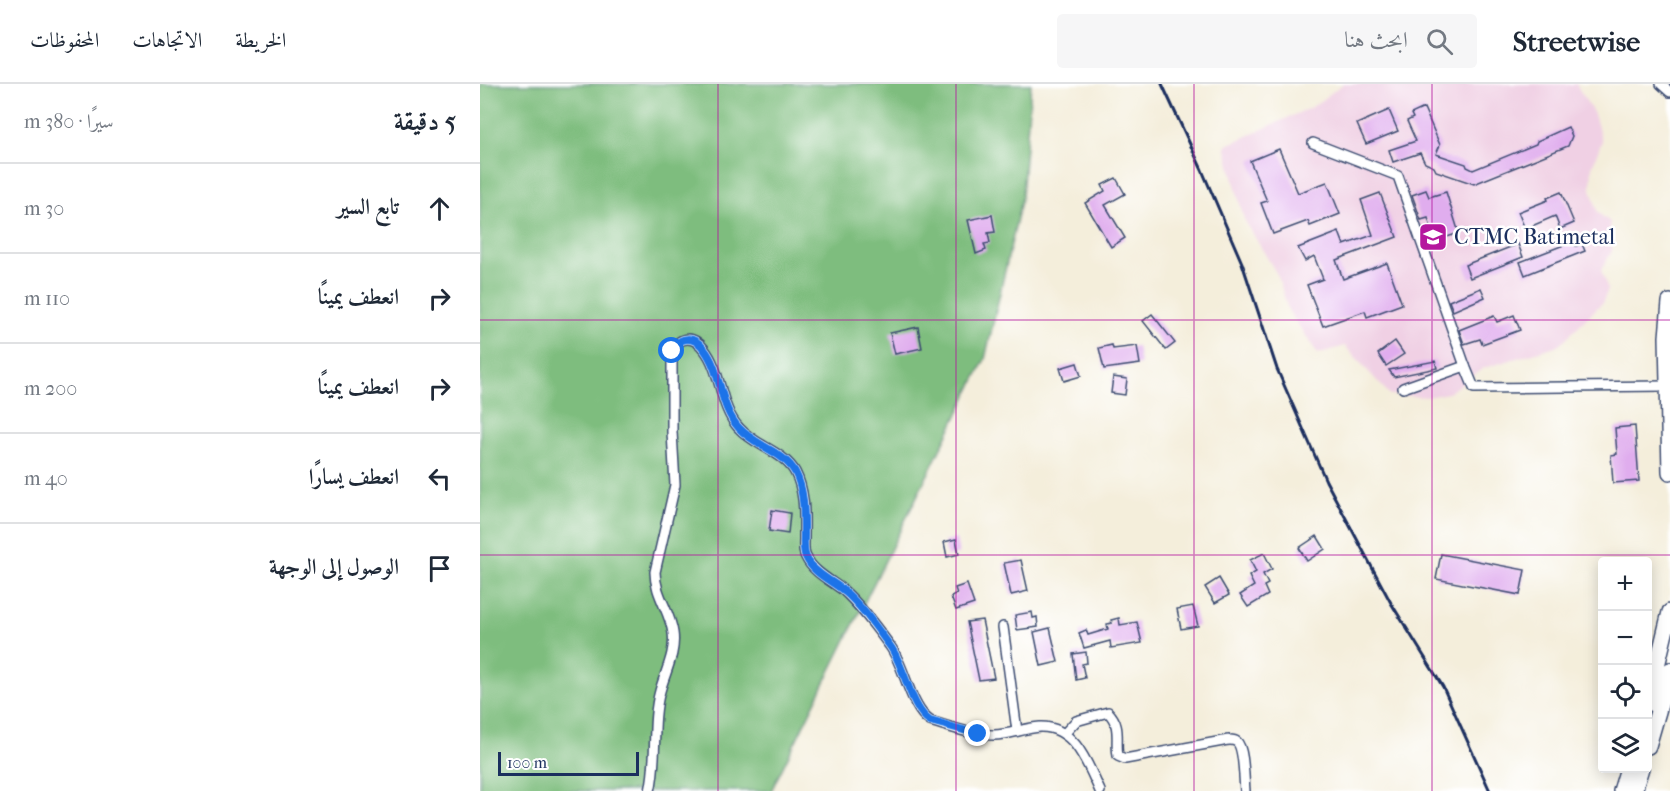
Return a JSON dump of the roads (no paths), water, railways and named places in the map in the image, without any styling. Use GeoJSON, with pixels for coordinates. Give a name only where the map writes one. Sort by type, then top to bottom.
{"type":"FeatureCollection","features":[{"type":"Feature","properties":{"kind":"highway"},"geometry":{"type":"LineString","coordinates":[[1670,302],[1667,337],[1670,472]]}},
{"type":"Feature","properties":{"kind":"highway"},"geometry":{"type":"LineString","coordinates":[[1652,682],[1670,612]]}},
{"type":"Feature","properties":{"kind":"highway"},"geometry":{"type":"LineString","coordinates":[[1652,729],[1670,670]]}},
{"type":"Feature","properties":{"kind":"highway"},"geometry":{"type":"LineString","coordinates":[[1621,791],[1626,773]]}},
{"type":"Feature","properties":{"kind":"highway"},"geometry":{"type":"LineString","coordinates":[[1634,791],[1639,773]]}},
{"type":"Feature","properties":{"kind":"street"},"geometry":{"type":"LineString","coordinates":[[1661,84],[1670,92]]}},
{"type":"Feature","properties":{"kind":"street"},"geometry":{"type":"LineString","coordinates":[[1313,143],[1398,176],[1474,388],[1668,386]]}},
{"type":"Feature","properties":{"kind":"street"},"geometry":{"type":"LineString","coordinates":[[650,791],[655,766],[657,705],[673,649],[670,620],[655,584],[655,572],[675,485],[672,432],[672,351],[677,342],[683,339],[691,340],[705,350],[736,426],[750,439],[786,460],[796,473],[804,510],[804,555],[811,566],[854,601],[891,647],[925,718],[978,734],[996,735],[1042,727],[1058,730],[1083,755],[1100,791]]}},
{"type":"Feature","properties":{"kind":"street"},"geometry":{"type":"LineString","coordinates":[[1403,388],[1465,366]]}},
{"type":"Feature","properties":{"kind":"street"},"geometry":{"type":"LineString","coordinates":[[1003,627],[1017,731]]}},
{"type":"Feature","properties":{"kind":"street"},"geometry":{"type":"LineString","coordinates":[[1064,734],[1076,721],[1108,712],[1114,718],[1119,731],[1118,756],[1125,759],[1233,740],[1240,745],[1245,791]]}},
{"type":"Feature","properties":{"kind":"railway"},"geometry":{"type":"LineString","coordinates":[[1162,84],[1242,263],[1277,369],[1326,481],[1391,603],[1443,687],[1490,791]]}},
{"type":"Feature","properties":{"kind":"place","name":"CTMC Batimetal"},"geometry":{"type":"Point","coordinates":[1433,237]}}]}
